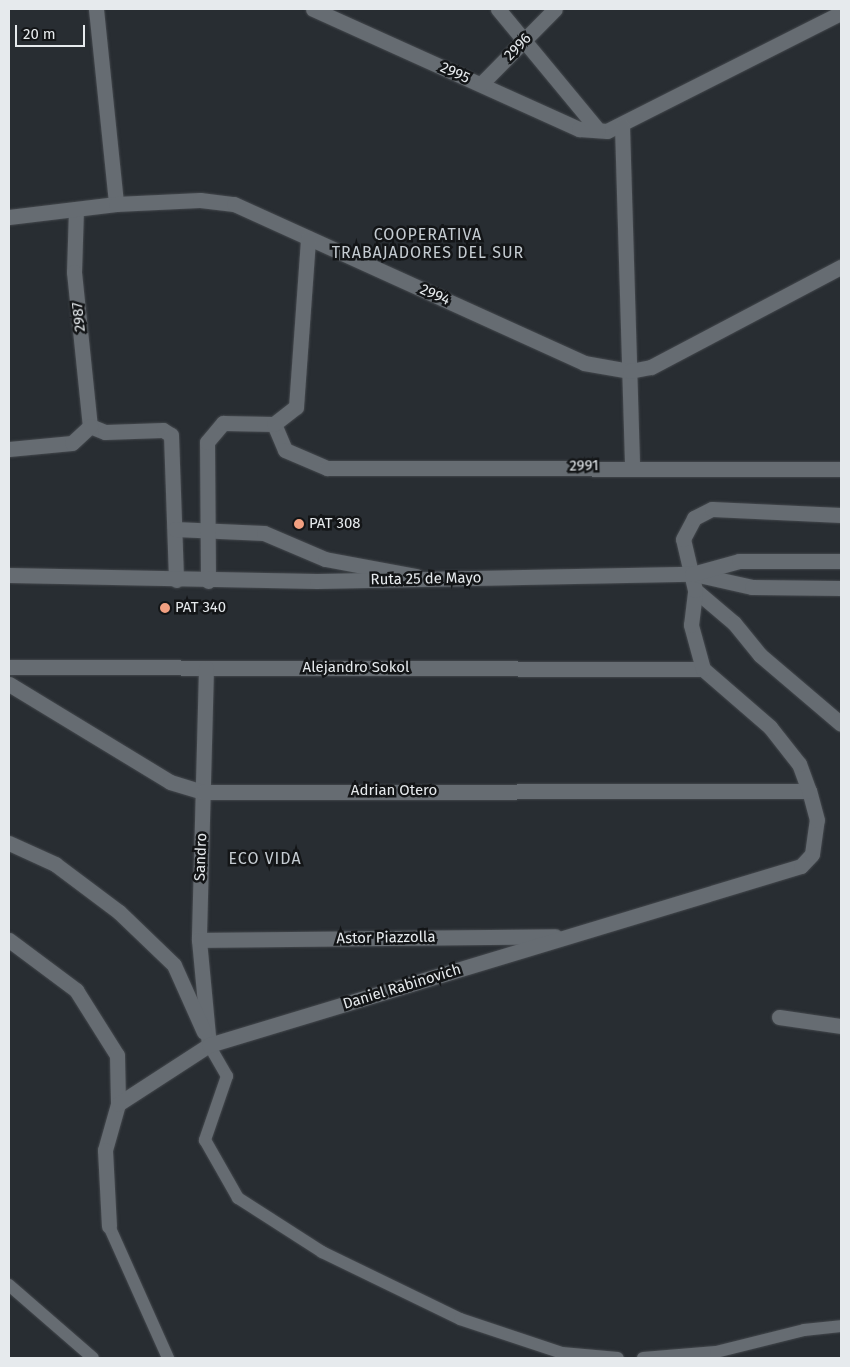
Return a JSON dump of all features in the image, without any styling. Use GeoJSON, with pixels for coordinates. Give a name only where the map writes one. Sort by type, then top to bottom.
{"type":"FeatureCollection","features":[{"type":"Feature","properties":{"kind":"street"},"geometry":{"type":"LineString","coordinates":[[96,9],[116,204]]}},
{"type":"Feature","properties":{"kind":"street","name":"2995"},"geometry":{"type":"LineString","coordinates":[[313,9],[580,130],[598,130],[622,126],[841,13]]}},
{"type":"Feature","properties":{"kind":"street"},"geometry":{"type":"LineString","coordinates":[[498,9],[525,39],[598,130]]}},
{"type":"Feature","properties":{"kind":"street","name":"2996"},"geometry":{"type":"LineString","coordinates":[[481,84],[555,9]]}},
{"type":"Feature","properties":{"kind":"street"},"geometry":{"type":"LineString","coordinates":[[622,126],[632,466]]}},
{"type":"Feature","properties":{"kind":"street","name":"2994"},"geometry":{"type":"LineString","coordinates":[[9,217],[116,204],[200,200],[234,204],[584,363],[630,371],[651,367],[841,267]]}},
{"type":"Feature","properties":{"kind":"street","name":"2987"},"geometry":{"type":"LineString","coordinates":[[76,209],[74,272],[90,426]]}},
{"type":"Feature","properties":{"kind":"street"},"geometry":{"type":"LineString","coordinates":[[208,581],[205,460],[210,437],[223,423],[274,424],[296,407],[302,378],[308,238]]}},
{"type":"Feature","properties":{"kind":"street","name":"2991"},"geometry":{"type":"LineString","coordinates":[[274,424],[285,450],[327,468],[632,466],[841,470]]}},
{"type":"Feature","properties":{"kind":"street"},"geometry":{"type":"LineString","coordinates":[[9,449],[72,443],[90,426],[105,432],[152,429],[171,435],[176,580]]}},
{"type":"Feature","properties":{"kind":"street"},"geometry":{"type":"LineString","coordinates":[[809,791],[799,764],[770,727],[703,669],[691,625],[695,590],[683,538],[694,518],[712,509],[841,516]]}},
{"type":"Feature","properties":{"kind":"street"},"geometry":{"type":"LineString","coordinates":[[175,529],[208,528],[264,533],[325,559],[428,579]]}},
{"type":"Feature","properties":{"kind":"street","name":"Ruta 25 de Mayo"},"geometry":{"type":"LineString","coordinates":[[9,575],[208,581],[428,579],[692,574],[739,561],[841,561]]}},
{"type":"Feature","properties":{"kind":"street"},"geometry":{"type":"LineString","coordinates":[[692,574],[752,587],[841,588]]}},
{"type":"Feature","properties":{"kind":"street"},"geometry":{"type":"LineString","coordinates":[[695,590],[734,624],[760,655],[841,724]]}},
{"type":"Feature","properties":{"kind":"street","name":"Alejandro Sokol"},"geometry":{"type":"LineString","coordinates":[[9,667],[703,669]]}},
{"type":"Feature","properties":{"kind":"street","name":"Sandro"},"geometry":{"type":"LineString","coordinates":[[206,668],[199,940],[209,1045]]}},
{"type":"Feature","properties":{"kind":"street","name":"Adrian Otero"},"geometry":{"type":"LineString","coordinates":[[9,684],[170,782],[203,792],[809,791]]}},
{"type":"Feature","properties":{"kind":"street","name":"Daniel Rabinovich"},"geometry":{"type":"LineString","coordinates":[[118,1104],[209,1045],[774,876],[801,866],[812,854],[817,820],[809,791]]}},
{"type":"Feature","properties":{"kind":"street"},"geometry":{"type":"LineString","coordinates":[[9,843],[55,864],[91,891],[174,965],[209,1045]]}},
{"type":"Feature","properties":{"kind":"street","name":"Astor Piazzolla"},"geometry":{"type":"LineString","coordinates":[[199,940],[573,936]]}},
{"type":"Feature","properties":{"kind":"street"},"geometry":{"type":"LineString","coordinates":[[9,940],[76,990],[104,1028],[117,1055],[118,1104],[105,1150],[109,1226]]}},
{"type":"Feature","properties":{"kind":"street"},"geometry":{"type":"LineString","coordinates":[[778,1017],[841,1026]]}},
{"type":"Feature","properties":{"kind":"lane"},"geometry":{"type":"LineString","coordinates":[[209,1045],[227,1076],[204,1140],[238,1198],[322,1252],[460,1319],[562,1353],[618,1358]]}},
{"type":"Feature","properties":{"kind":"lane"},"geometry":{"type":"LineString","coordinates":[[109,1226],[168,1358]]}},
{"type":"Feature","properties":{"kind":"lane"},"geometry":{"type":"LineString","coordinates":[[9,1285],[94,1358]]}},
{"type":"Feature","properties":{"kind":"lane"},"geometry":{"type":"LineString","coordinates":[[643,1358],[716,1352],[804,1330],[841,1326]]}},
{"type":"Feature","properties":{"kind":"place","name":"PAT 308"},"geometry":{"type":"Point","coordinates":[299,524]}},
{"type":"Feature","properties":{"kind":"place","name":"PAT 340"},"geometry":{"type":"Point","coordinates":[165,608]}},
{"type":"Feature","properties":{"kind":"district","name":"COOPERATIVA TRABAJADORES DEL SUR"},"geometry":{"type":"Point","coordinates":[428,244]}},
{"type":"Feature","properties":{"kind":"district","name":"ECO VIDA"},"geometry":{"type":"Point","coordinates":[265,859]}}]}
